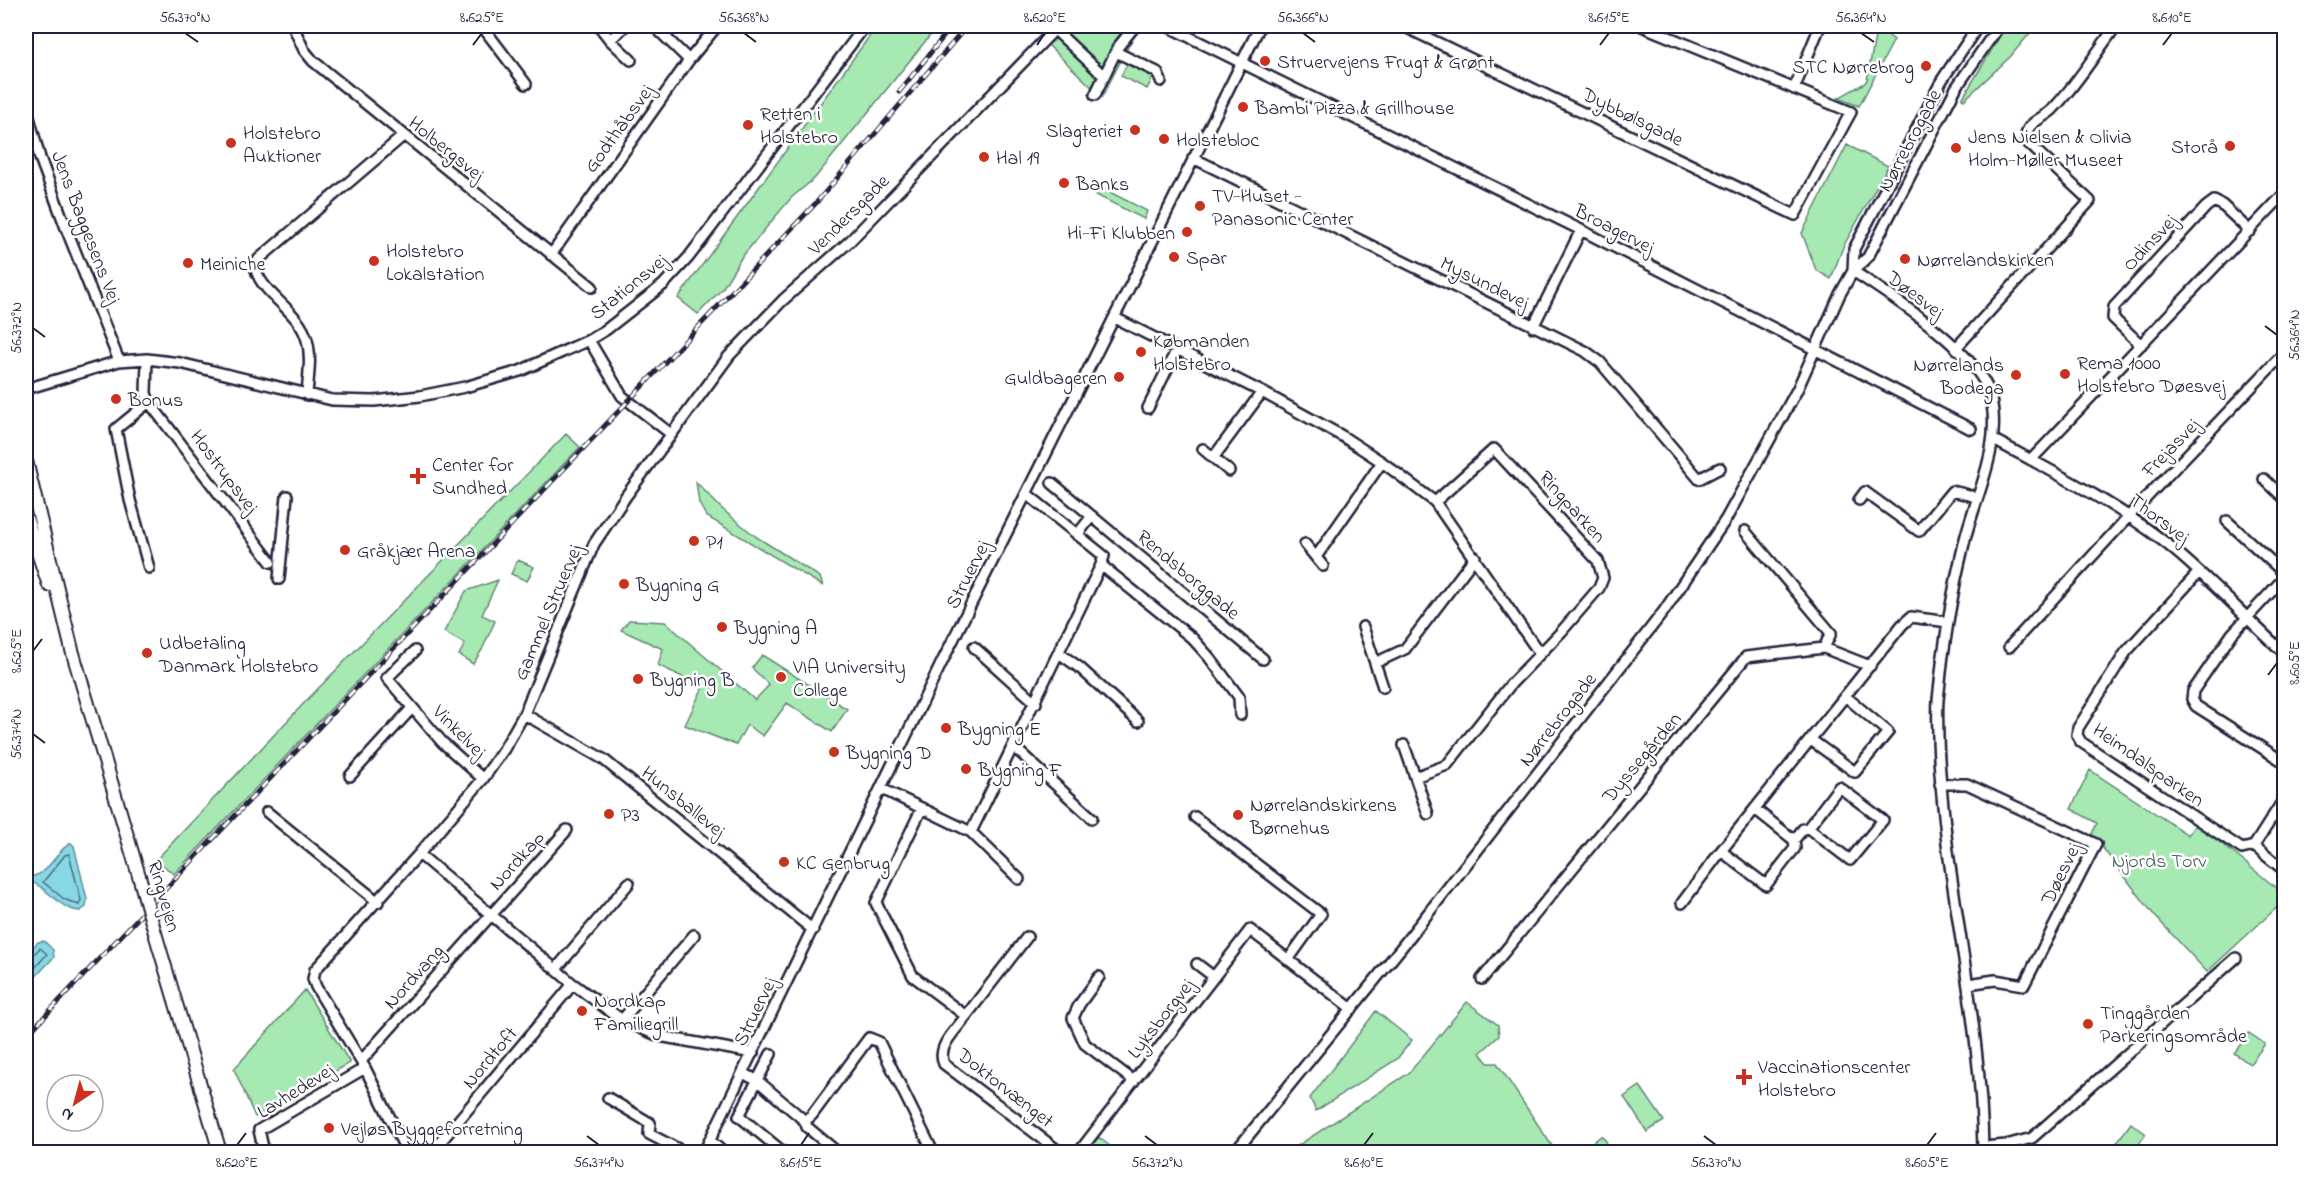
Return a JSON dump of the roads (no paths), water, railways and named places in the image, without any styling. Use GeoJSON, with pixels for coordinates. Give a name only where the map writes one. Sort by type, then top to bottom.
{"type":"FeatureCollection","features":[{"type":"Feature","properties":{"kind":"main road","name":"Ringvejen"},"geometry":{"type":"LineString","coordinates":[[26,461],[72,650]]}},
{"type":"Feature","properties":{"kind":"main road","name":"Ringvejen"},"geometry":{"type":"LineString","coordinates":[[26,518],[72,650],[219,1152]]}},
{"type":"Feature","properties":{"kind":"street","name":"Holbergsvej"},"geometry":{"type":"LineString","coordinates":[[293,26],[304,50],[313,61],[592,287]]}},
{"type":"Feature","properties":{"kind":"street"},"geometry":{"type":"LineString","coordinates":[[482,26],[526,84]]}},
{"type":"Feature","properties":{"kind":"street"},"geometry":{"type":"LineString","coordinates":[[599,26],[631,60]]}},
{"type":"Feature","properties":{"kind":"street"},"geometry":{"type":"LineString","coordinates":[[610,40],[625,26]]}},
{"type":"Feature","properties":{"kind":"street"},"geometry":{"type":"LineString","coordinates":[[654,26],[689,60]]}},
{"type":"Feature","properties":{"kind":"street","name":"Godthåbsvej"},"geometry":{"type":"LineString","coordinates":[[551,255],[689,60],[717,26]]}},
{"type":"Feature","properties":{"kind":"street","name":"Stationsvej"},"geometry":{"type":"LineString","coordinates":[[26,388],[119,361],[147,359],[180,363],[332,400],[374,401],[420,396],[465,387],[520,370],[589,340],[630,312],[663,285],[688,258],[865,26]]}},
{"type":"Feature","properties":{"kind":"street"},"geometry":{"type":"LineString","coordinates":[[1095,95],[1116,52],[1135,26]]}},
{"type":"Feature","properties":{"kind":"street","name":"Broagervej"},"geometry":{"type":"LineString","coordinates":[[1167,26],[1581,230],[1971,429]]}},
{"type":"Feature","properties":{"kind":"street","name":"Struervej"},"geometry":{"type":"LineString","coordinates":[[704,1152],[942,662],[1260,26]]}},
{"type":"Feature","properties":{"kind":"street","name":"Dybbølsgade"},"geometry":{"type":"LineString","coordinates":[[1402,26],[1796,215],[1851,112],[1794,89]]}},
{"type":"Feature","properties":{"kind":"street"},"geometry":{"type":"LineString","coordinates":[[1642,26],[1794,89],[1820,26]]}},
{"type":"Feature","properties":{"kind":"street","name":"Nørrebrogade"},"geometry":{"type":"LineString","coordinates":[[1853,271],[1854,249],[1942,80],[1978,26]]}},
{"type":"Feature","properties":{"kind":"street","name":"Nørrebrogade"},"geometry":{"type":"LineString","coordinates":[[1235,1152],[1352,1009],[1664,611],[1726,519],[1797,390],[1840,294],[1853,271],[1868,257],[1956,88],[1999,26]]}},
{"type":"Feature","properties":{"kind":"street"},"geometry":{"type":"LineString","coordinates":[[1956,348],[2090,201],[2027,142],[2025,135],[2028,127],[2051,111],[2067,93],[2116,26]]}},
{"type":"Feature","properties":{"kind":"street"},"geometry":{"type":"LineString","coordinates":[[1056,27],[1104,76]]}},
{"type":"Feature","properties":{"kind":"street","name":"Vendersgade"},"geometry":{"type":"LineString","coordinates":[[671,434],[729,356],[783,300],[850,241],[1056,27]]}},
{"type":"Feature","properties":{"kind":"street"},"geometry":{"type":"LineString","coordinates":[[1116,52],[1156,72],[1161,81]]}},
{"type":"Feature","properties":{"kind":"street","name":"Jens Baggesens Vej"},"geometry":{"type":"LineString","coordinates":[[26,106],[40,158],[119,361]]}},
{"type":"Feature","properties":{"kind":"street"},"geometry":{"type":"LineString","coordinates":[[307,395],[310,362],[307,338],[292,313],[256,275],[255,265],[403,136]]}},
{"type":"Feature","properties":{"kind":"street","name":"Mysundevej"},"geometry":{"type":"LineString","coordinates":[[1193,158],[1585,351],[1600,362],[1699,479],[1720,468]]}},
{"type":"Feature","properties":{"kind":"street"},"geometry":{"type":"LineString","coordinates":[[2031,460],[2284,194]]}},
{"type":"Feature","properties":{"kind":"street","name":"Odinsvej"},"geometry":{"type":"LineString","coordinates":[[2141,345],[2113,318],[2114,307],[2206,207],[2214,201],[2222,205],[2250,231]]}},
{"type":"Feature","properties":{"kind":"street"},"geometry":{"type":"LineString","coordinates":[[1533,327],[1581,230]]}},
{"type":"Feature","properties":{"kind":"street","name":"Døesvej"},"geometry":{"type":"LineString","coordinates":[[1853,271],[1901,303],[1976,367],[1985,383],[1994,416],[1994,440],[1965,540],[1948,622],[1937,702],[1940,784],[1980,1072],[1983,1150]]}},
{"type":"Feature","properties":{"kind":"street"},"geometry":{"type":"LineString","coordinates":[[1115,318],[1262,392],[1342,436],[1382,462],[1435,502],[1475,557],[1539,654]]}},
{"type":"Feature","properties":{"kind":"street"},"geometry":{"type":"LineString","coordinates":[[589,340],[622,396],[671,434]]}},
{"type":"Feature","properties":{"kind":"street"},"geometry":{"type":"LineString","coordinates":[[1148,408],[1177,349]]}},
{"type":"Feature","properties":{"kind":"street","name":"Frejasvej"},"geometry":{"type":"LineString","coordinates":[[2009,647],[2129,516],[2284,353]]}},
{"type":"Feature","properties":{"kind":"street"},"geometry":{"type":"LineString","coordinates":[[147,359],[146,393],[149,402],[116,429],[130,500],[149,568]]}},
{"type":"Feature","properties":{"kind":"street"},"geometry":{"type":"LineString","coordinates":[[1213,458],[1262,392]]}},
{"type":"Feature","properties":{"kind":"street","name":"Hostrupsvej"},"geometry":{"type":"LineString","coordinates":[[149,402],[271,562]]}},
{"type":"Feature","properties":{"kind":"street","name":"Gammel Struervej"},"geometry":{"type":"LineString","coordinates":[[315,970],[420,854],[483,779],[504,749],[524,714],[594,544],[671,434]]}},
{"type":"Feature","properties":{"kind":"street","name":"Thorsvej"},"geometry":{"type":"LineString","coordinates":[[1994,440],[2087,490],[2129,516],[2166,543],[2284,653]]}},
{"type":"Feature","properties":{"kind":"street"},"geometry":{"type":"LineString","coordinates":[[1203,449],[1228,471]]}},
{"type":"Feature","properties":{"kind":"street","name":"Ringparken"},"geometry":{"type":"LineString","coordinates":[[1415,777],[1447,765],[1511,684],[1599,588],[1603,578],[1598,561],[1494,449],[1435,502]]}},
{"type":"Feature","properties":{"kind":"street"},"geometry":{"type":"LineString","coordinates":[[1316,557],[1382,462]]}},
{"type":"Feature","properties":{"kind":"street"},"geometry":{"type":"LineString","coordinates":[[2264,479],[2284,498]]}},
{"type":"Feature","properties":{"kind":"street","name":"Rendsborggade"},"geometry":{"type":"LineString","coordinates":[[1052,483],[1263,659]]}},
{"type":"Feature","properties":{"kind":"street"},"geometry":{"type":"LineString","coordinates":[[1859,500],[1865,492],[1919,531],[1952,491],[1977,497]]}},
{"type":"Feature","properties":{"kind":"street"},"geometry":{"type":"LineString","coordinates":[[972,832],[1036,703],[1104,556],[1027,494]]}},
{"type":"Feature","properties":{"kind":"street"},"geometry":{"type":"LineString","coordinates":[[279,579],[287,496]]}},
{"type":"Feature","properties":{"kind":"street"},"geometry":{"type":"LineString","coordinates":[[1077,535],[1092,516]]}},
{"type":"Feature","properties":{"kind":"street"},"geometry":{"type":"LineString","coordinates":[[2227,521],[2284,573]]}},
{"type":"Feature","properties":{"kind":"street"},"geometry":{"type":"LineString","coordinates":[[1745,531],[1831,633],[1824,648]]}},
{"type":"Feature","properties":{"kind":"street"},"geometry":{"type":"LineString","coordinates":[[1305,544],[1323,566]]}},
{"type":"Feature","properties":{"kind":"street"},"geometry":{"type":"LineString","coordinates":[[1375,663],[1405,649],[1475,557]]}},
{"type":"Feature","properties":{"kind":"street"},"geometry":{"type":"LineString","coordinates":[[1101,564],[1192,638],[1239,697],[1240,715]]}},
{"type":"Feature","properties":{"kind":"street","name":"Heimdalsparken"},"geometry":{"type":"LineString","coordinates":[[2199,572],[2126,652],[2078,728],[2077,735],[2081,742],[2242,849],[2254,846],[2284,870]]}},
{"type":"Feature","properties":{"kind":"street"},"geometry":{"type":"LineString","coordinates":[[2284,578],[2232,634],[2193,691],[2196,706],[2284,762]]}},
{"type":"Feature","properties":{"kind":"street"},"geometry":{"type":"LineString","coordinates":[[1682,903],[1902,625],[1911,617],[1948,622]]}},
{"type":"Feature","properties":{"kind":"street"},"geometry":{"type":"LineString","coordinates":[[1363,627],[1383,687]]}},
{"type":"Feature","properties":{"kind":"street"},"geometry":{"type":"LineString","coordinates":[[974,647],[1036,703]]}},
{"type":"Feature","properties":{"kind":"street","name":"Dyssegården"},"geometry":{"type":"LineString","coordinates":[[1482,979],[1746,657],[1824,648],[1870,666]]}},
{"type":"Feature","properties":{"kind":"street","name":"Vinkelvej"},"geometry":{"type":"LineString","coordinates":[[414,651],[387,678],[442,742],[483,779]]}},
{"type":"Feature","properties":{"kind":"street"},"geometry":{"type":"LineString","coordinates":[[1059,653],[1080,668],[1138,721]]}},
{"type":"Feature","properties":{"kind":"street"},"geometry":{"type":"LineString","coordinates":[[1794,840],[1803,829],[1808,828],[1846,779],[1888,732],[1845,696]]}},
{"type":"Feature","properties":{"kind":"street","name":"Vinkelvej"},"geometry":{"type":"LineString","coordinates":[[350,776],[412,708]]}},
{"type":"Feature","properties":{"kind":"street","name":"Hunsballevej"},"geometry":{"type":"LineString","coordinates":[[524,714],[603,759],[813,930]]}},
{"type":"Feature","properties":{"kind":"street"},"geometry":{"type":"LineString","coordinates":[[1808,828],[1850,860],[1883,820],[1811,740]]}},
{"type":"Feature","properties":{"kind":"street"},"geometry":{"type":"LineString","coordinates":[[1404,745],[1428,814]]}},
{"type":"Feature","properties":{"kind":"street"},"geometry":{"type":"LineString","coordinates":[[1014,747],[1092,818]]}},
{"type":"Feature","properties":{"kind":"street","name":"Døesvej"},"geometry":{"type":"LineString","coordinates":[[1940,784],[1967,784],[2096,844],[2024,985],[1995,980],[1968,984]]}},
{"type":"Feature","properties":{"kind":"street"},"geometry":{"type":"LineString","coordinates":[[882,789],[972,832],[1018,879]]}},
{"type":"Feature","properties":{"kind":"street"},"geometry":{"type":"LineString","coordinates":[[2254,846],[2284,799]]}},
{"type":"Feature","properties":{"kind":"street","name":"Doktorvænget"},"geometry":{"type":"LineString","coordinates":[[922,808],[876,903],[913,976],[966,1016]]}},
{"type":"Feature","properties":{"kind":"street"},"geometry":{"type":"LineString","coordinates":[[1721,851],[1766,885],[1795,848],[1794,840],[1755,808]]}},
{"type":"Feature","properties":{"kind":"street"},"geometry":{"type":"LineString","coordinates":[[267,812],[378,902]]}},
{"type":"Feature","properties":{"kind":"street"},"geometry":{"type":"LineString","coordinates":[[1195,817],[1321,914],[1288,960]]}},
{"type":"Feature","properties":{"kind":"street","name":"Nordkap"},"geometry":{"type":"LineString","coordinates":[[492,915],[567,830]]}},
{"type":"Feature","properties":{"kind":"street","name":"Nordkap"},"geometry":{"type":"LineString","coordinates":[[420,854],[573,984],[622,1020],[659,1036],[753,1053]]}},
{"type":"Feature","properties":{"kind":"street"},"geometry":{"type":"LineString","coordinates":[[556,969],[629,883]]}},
{"type":"Feature","properties":{"kind":"street","name":"Nordvang"},"geometry":{"type":"LineString","coordinates":[[363,1065],[492,915]]}},
{"type":"Feature","properties":{"kind":"street","name":"Lyksborgvej"},"geometry":{"type":"LineString","coordinates":[[1079,1152],[1250,930],[1352,1009]]}},
{"type":"Feature","properties":{"kind":"street"},"geometry":{"type":"LineString","coordinates":[[622,1020],[694,935]]}},
{"type":"Feature","properties":{"kind":"street","name":"Doktorvænget"},"geometry":{"type":"LineString","coordinates":[[1027,937],[966,1016],[940,1056],[945,1064],[1060,1152]]}},
{"type":"Feature","properties":{"kind":"street"},"geometry":{"type":"LineString","coordinates":[[1983,1150],[2024,1142],[2032,1138],[2236,958]]}},
{"type":"Feature","properties":{"kind":"street","name":"Lyksborgvej"},"geometry":{"type":"LineString","coordinates":[[1197,964],[1214,977]]}},
{"type":"Feature","properties":{"kind":"street","name":"Lavhedevej"},"geometry":{"type":"LineString","coordinates":[[315,970],[313,979],[316,987],[363,1065],[407,1152]]}},
{"type":"Feature","properties":{"kind":"street","name":"Lyksborgvej"},"geometry":{"type":"LineString","coordinates":[[1099,977],[1078,1005],[1073,1018],[1085,1044],[1134,1081]]}},
{"type":"Feature","properties":{"kind":"street","name":"Nordtoft"},"geometry":{"type":"LineString","coordinates":[[432,1152],[573,984]]}},
{"type":"Feature","properties":{"kind":"street"},"geometry":{"type":"LineString","coordinates":[[805,1121],[812,1115],[868,1038],[879,1042],[933,1152]]}},
{"type":"Feature","properties":{"kind":"street"},"geometry":{"type":"LineString","coordinates":[[771,1054],[739,1116],[783,1152]]}},
{"type":"Feature","properties":{"kind":"street","name":"Lavhedevej"},"geometry":{"type":"LineString","coordinates":[[264,1152],[259,1130],[363,1065]]}},
{"type":"Feature","properties":{"kind":"street"},"geometry":{"type":"LineString","coordinates":[[743,1073],[758,1081],[837,1152]]}},
{"type":"Feature","properties":{"kind":"street"},"geometry":{"type":"LineString","coordinates":[[608,1098],[650,1123],[649,1134],[684,1152]]}},
{"type":"Feature","properties":{"kind":"street"},"geometry":{"type":"LineString","coordinates":[[710,1141],[723,1152]]}},
{"type":"Feature","properties":{"kind":"street"},"geometry":{"type":"LineString","coordinates":[[2024,1142],[2025,1152]]}},
{"type":"Feature","properties":{"kind":"water"},"geometry":{"type":"Polygon","coordinates":[[[71,843],[74,846],[87,899],[86,907],[80,911],[72,910],[40,886],[26,881],[26,872],[33,876],[44,871],[71,843]]]}},
{"type":"Feature","properties":{"kind":"water"},"geometry":{"type":"Polygon","coordinates":[[[44,941],[53,950],[54,957],[26,987],[26,954],[38,942],[44,941]]]}},
{"type":"Feature","properties":{"kind":"railway"},"geometry":{"type":"LineString","coordinates":[[899,92],[952,26]]}},
{"type":"Feature","properties":{"kind":"railway"},"geometry":{"type":"LineString","coordinates":[[26,1036],[816,203],[967,26]]}},
{"type":"Feature","properties":{"kind":"place","name":"Struervejens Frugt & Grønt"},"geometry":{"type":"Point","coordinates":[1265,61]}},
{"type":"Feature","properties":{"kind":"place","name":"STC Nørrebrog"},"geometry":{"type":"Point","coordinates":[1926,66]}},
{"type":"Feature","properties":{"kind":"place","name":"Bambi Pizza & Grillhouse"},"geometry":{"type":"Point","coordinates":[1243,107]}},
{"type":"Feature","properties":{"kind":"place","name":"Retten i Holstebro"},"geometry":{"type":"Point","coordinates":[748,125]}},
{"type":"Feature","properties":{"kind":"place","name":"Slagteriet"},"geometry":{"type":"Point","coordinates":[1135,130]}},
{"type":"Feature","properties":{"kind":"place","name":"Holstebloc"},"geometry":{"type":"Point","coordinates":[1164,139]}},
{"type":"Feature","properties":{"kind":"place","name":"Holstebro Auktioner"},"geometry":{"type":"Point","coordinates":[231,143]}},
{"type":"Feature","properties":{"kind":"place","name":"Storå"},"geometry":{"type":"Point","coordinates":[2230,146]}},
{"type":"Feature","properties":{"kind":"place","name":"Jens Nielsen & Olivia Holm-Møller Museet"},"geometry":{"type":"Point","coordinates":[1956,148]}},
{"type":"Feature","properties":{"kind":"place","name":"Hal 19"},"geometry":{"type":"Point","coordinates":[984,157]}},
{"type":"Feature","properties":{"kind":"place","name":"Banks"},"geometry":{"type":"Point","coordinates":[1064,183]}},
{"type":"Feature","properties":{"kind":"place","name":"TV-Huset - Panasonic Center"},"geometry":{"type":"Point","coordinates":[1200,206]}},
{"type":"Feature","properties":{"kind":"place","name":"Hi-Fi Klubben"},"geometry":{"type":"Point","coordinates":[1187,232]}},
{"type":"Feature","properties":{"kind":"place","name":"Spar"},"geometry":{"type":"Point","coordinates":[1174,257]}},
{"type":"Feature","properties":{"kind":"place","name":"Nørrelandskirken"},"geometry":{"type":"Point","coordinates":[1905,259]}},
{"type":"Feature","properties":{"kind":"place","name":"Holstebro Lokalstation"},"geometry":{"type":"Point","coordinates":[374,261]}},
{"type":"Feature","properties":{"kind":"place","name":"Meiniche"},"geometry":{"type":"Point","coordinates":[188,263]}},
{"type":"Feature","properties":{"kind":"place","name":"Købmanden Holstebro"},"geometry":{"type":"Point","coordinates":[1141,352]}},
{"type":"Feature","properties":{"kind":"place","name":"Rema 1000 Holstebro Døesvej"},"geometry":{"type":"Point","coordinates":[2065,374]}},
{"type":"Feature","properties":{"kind":"place","name":"Nørrelands Bodega"},"geometry":{"type":"Point","coordinates":[2016,375]}},
{"type":"Feature","properties":{"kind":"place","name":"Guldbageren"},"geometry":{"type":"Point","coordinates":[1119,377]}},
{"type":"Feature","properties":{"kind":"place","name":"Bonus"},"geometry":{"type":"Point","coordinates":[116,399]}},
{"type":"Feature","properties":{"kind":"place","name":"Center for Sundhed"},"geometry":{"type":"Point","coordinates":[418,476]}},
{"type":"Feature","properties":{"kind":"place","name":"P1"},"geometry":{"type":"Point","coordinates":[694,541]}},
{"type":"Feature","properties":{"kind":"place","name":"Gråkjær Arena"},"geometry":{"type":"Point","coordinates":[345,550]}},
{"type":"Feature","properties":{"kind":"place","name":"Bygning G"},"geometry":{"type":"Point","coordinates":[624,584]}},
{"type":"Feature","properties":{"kind":"place","name":"Bygning A"},"geometry":{"type":"Point","coordinates":[722,627]}},
{"type":"Feature","properties":{"kind":"place","name":"Udbetaling Danmark Holstebro"},"geometry":{"type":"Point","coordinates":[147,653]}},
{"type":"Feature","properties":{"kind":"place","name":"VIA University College"},"geometry":{"type":"Point","coordinates":[781,677]}},
{"type":"Feature","properties":{"kind":"place","name":"Bygning B"},"geometry":{"type":"Point","coordinates":[638,679]}},
{"type":"Feature","properties":{"kind":"place","name":"Bygning E"},"geometry":{"type":"Point","coordinates":[946,728]}},
{"type":"Feature","properties":{"kind":"place","name":"Bygning D"},"geometry":{"type":"Point","coordinates":[834,752]}},
{"type":"Feature","properties":{"kind":"place","name":"Bygning F"},"geometry":{"type":"Point","coordinates":[966,769]}},
{"type":"Feature","properties":{"kind":"place","name":"P3"},"geometry":{"type":"Point","coordinates":[609,814]}},
{"type":"Feature","properties":{"kind":"place","name":"Nørrelandskirkens Børnehus"},"geometry":{"type":"Point","coordinates":[1238,815]}},
{"type":"Feature","properties":{"kind":"place","name":"KC Genbrug"},"geometry":{"type":"Point","coordinates":[784,862]}},
{"type":"Feature","properties":{"kind":"place","name":"Nordkap Familiegrill"},"geometry":{"type":"Point","coordinates":[582,1011]}},
{"type":"Feature","properties":{"kind":"place","name":"Tinggården Parkeringsområde"},"geometry":{"type":"Point","coordinates":[2088,1024]}},
{"type":"Feature","properties":{"kind":"place","name":"Vaccinationscenter Holstebro"},"geometry":{"type":"Point","coordinates":[1744,1077]}},
{"type":"Feature","properties":{"kind":"place","name":"Vejløs Byggeforretning"},"geometry":{"type":"Point","coordinates":[329,1128]}},
{"type":"Feature","properties":{"kind":"park label","name":"Njords Torv"},"geometry":{"type":"Point","coordinates":[2159,860]}}]}
